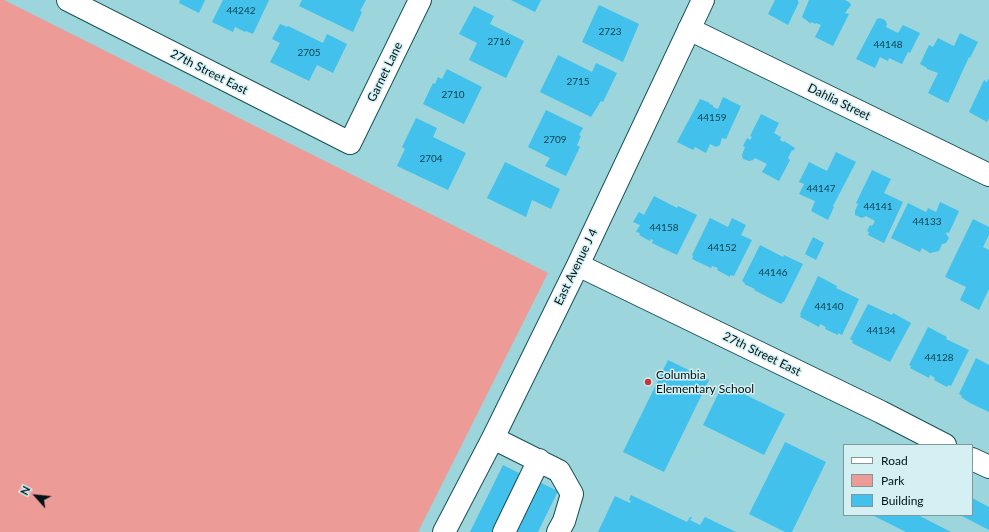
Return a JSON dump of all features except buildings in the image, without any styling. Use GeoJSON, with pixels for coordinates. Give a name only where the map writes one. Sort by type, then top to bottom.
{"type":"FeatureCollection","features":[{"type":"Feature","properties":{"kind":"street","name":"27th Street East"},"geometry":{"type":"LineString","coordinates":[[68,0],[350,143]]}},
{"type":"Feature","properties":{"kind":"street","name":"Garnet Lane"},"geometry":{"type":"LineString","coordinates":[[350,143],[420,0]]}},
{"type":"Feature","properties":{"kind":"street","name":"East Avenue J 4"},"geometry":{"type":"LineString","coordinates":[[444,532],[493,438],[578,265],[703,0]]}},
{"type":"Feature","properties":{"kind":"street","name":"Dahlia Street"},"geometry":{"type":"LineString","coordinates":[[689,29],[989,175]]}},
{"type":"Feature","properties":{"kind":"street","name":"27th Street East"},"geometry":{"type":"LineString","coordinates":[[578,265],[943,444]]}},
{"type":"Feature","properties":{"kind":"street"},"geometry":{"type":"LineString","coordinates":[[493,438],[559,471],[572,494],[564,521],[558,532]]}},
{"type":"Feature","properties":{"kind":"street"},"geometry":{"type":"LineString","coordinates":[[973,459],[989,467]]}},
{"type":"Feature","properties":{"kind":"street"},"geometry":{"type":"LineString","coordinates":[[504,532],[539,460]]}},
{"type":"Feature","properties":{"kind":"green space"},"geometry":{"type":"Polygon","coordinates":[[[0,0],[4,0],[548,273],[418,532],[0,532],[0,0]]]}},
{"type":"Feature","properties":{"kind":"place","name":"Columbia Elementary School"},"geometry":{"type":"Point","coordinates":[648,382]}}]}
